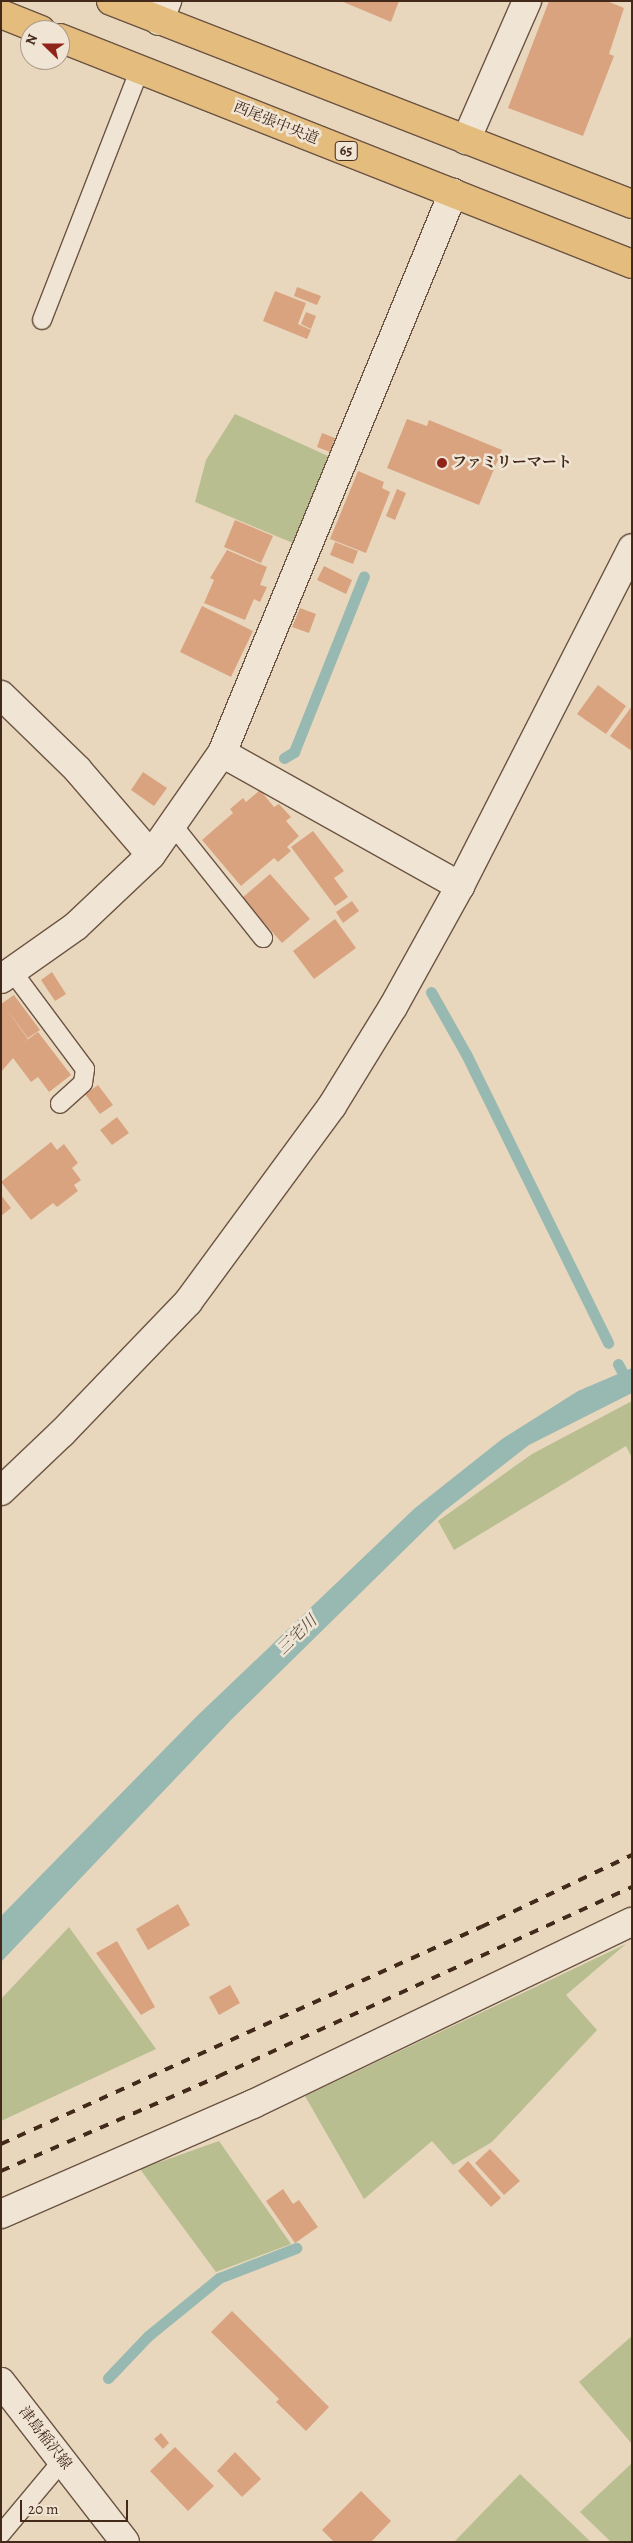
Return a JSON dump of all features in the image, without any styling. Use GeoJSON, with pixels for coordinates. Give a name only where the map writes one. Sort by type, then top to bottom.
{"type":"FeatureCollection","features":[{"type":"Feature","properties":{"kind":"main road"},"geometry":{"type":"LineString","coordinates":[[111,1],[163,11],[466,140],[632,204]]}},
{"type":"Feature","properties":{"kind":"main road"},"geometry":{"type":"LineString","coordinates":[[1,14],[20,22]]}},
{"type":"Feature","properties":{"kind":"main road","name":"西尾張中央道"},"geometry":{"type":"LineString","coordinates":[[70,42],[632,264]]}},
{"type":"Feature","properties":{"kind":"street"},"geometry":{"type":"LineString","coordinates":[[466,140],[527,1]]}},
{"type":"Feature","properties":{"kind":"street"},"geometry":{"type":"LineString","coordinates":[[7,975],[76,926],[151,855],[222,753],[453,193]]}},
{"type":"Feature","properties":{"kind":"street"},"geometry":{"type":"LineString","coordinates":[[1,1491],[62,1433],[188,1302],[332,1106],[393,1007],[460,886],[632,548]]}},
{"type":"Feature","properties":{"kind":"street"},"geometry":{"type":"LineString","coordinates":[[1,695],[77,769],[151,855]]}},
{"type":"Feature","properties":{"kind":"street"},"geometry":{"type":"LineString","coordinates":[[222,753],[460,886]]}},
{"type":"Feature","properties":{"kind":"street"},"geometry":{"type":"LineString","coordinates":[[1,2214],[253,2104],[632,1922]]}},
{"type":"Feature","properties":{"kind":"street","name":"津島稲沢線"},"geometry":{"type":"LineString","coordinates":[[1,2382],[125,2542]]}},
{"type":"Feature","properties":{"kind":"lane"},"geometry":{"type":"LineString","coordinates":[[42,320],[140,69]]}},
{"type":"Feature","properties":{"kind":"lane"},"geometry":{"type":"LineString","coordinates":[[172,824],[263,938]]}},
{"type":"Feature","properties":{"kind":"lane"},"geometry":{"type":"LineString","coordinates":[[7,975],[85,1068],[83,1083],[60,1104]]}},
{"type":"Feature","properties":{"kind":"lane"},"geometry":{"type":"LineString","coordinates":[[1,2534],[62,2461]]}},
{"type":"Feature","properties":{"kind":"green space"},"geometry":{"type":"Polygon","coordinates":[[[235,414],[328,456],[293,543],[195,502],[206,460],[235,414]]]}},
{"type":"Feature","properties":{"kind":"green space"},"geometry":{"type":"Polygon","coordinates":[[[632,1401],[632,1458],[626,1446],[454,1550],[438,1521],[532,1454],[632,1401]]]}},
{"type":"Feature","properties":{"kind":"green space"},"geometry":{"type":"Polygon","coordinates":[[[69,1927],[156,2049],[1,2121],[1,1999],[69,1927]]]}},
{"type":"Feature","properties":{"kind":"green space"},"geometry":{"type":"Polygon","coordinates":[[[626,1944],[566,1995],[597,2030],[492,2142],[453,2165],[432,2141],[364,2199],[305,2096],[626,1944]]]}},
{"type":"Feature","properties":{"kind":"green space"},"geometry":{"type":"Polygon","coordinates":[[[219,2141],[291,2244],[216,2272],[140,2169],[219,2141]]]}},
{"type":"Feature","properties":{"kind":"green space"},"geometry":{"type":"Polygon","coordinates":[[[632,2336],[632,2444],[579,2382],[632,2336]]]}},
{"type":"Feature","properties":{"kind":"green space"},"geometry":{"type":"Polygon","coordinates":[[[632,2463],[632,2542],[611,2542],[580,2512],[632,2463]]]}},
{"type":"Feature","properties":{"kind":"green space"},"geometry":{"type":"Polygon","coordinates":[[[520,2474],[591,2542],[454,2542],[520,2474]]]}},
{"type":"Feature","properties":{"kind":"water","name":"三宅川"},"geometry":{"type":"Polygon","coordinates":[[[632,1368],[632,1393],[529,1445],[443,1512],[231,1720],[1,1962],[1,1916],[196,1717],[415,1508],[502,1439],[578,1391],[632,1368]]]}},
{"type":"Feature","properties":{"kind":"building"},"geometry":{"type":"Polygon","coordinates":[[[341,1],[399,1],[391,22],[341,1]]]}},
{"type":"Feature","properties":{"kind":"building"},"geometry":{"type":"Polygon","coordinates":[[[549,1],[607,1],[624,8],[609,54],[614,56],[583,136],[508,108],[549,1]]]}},
{"type":"Feature","properties":{"kind":"building"},"geometry":{"type":"Polygon","coordinates":[[[297,287],[321,296],[317,305],[294,296],[297,287]]]}},
{"type":"Feature","properties":{"kind":"building"},"geometry":{"type":"Polygon","coordinates":[[[275,291],[306,303],[298,324],[311,330],[307,339],[263,321],[275,291]]]}},
{"type":"Feature","properties":{"kind":"building"},"geometry":{"type":"Polygon","coordinates":[[[306,312],[316,316],[311,329],[301,324],[306,312]]]}},
{"type":"Feature","properties":{"kind":"building"},"geometry":{"type":"Polygon","coordinates":[[[407,419],[427,426],[429,420],[502,450],[479,505],[387,468],[407,419]]]}},
{"type":"Feature","properties":{"kind":"building"},"geometry":{"type":"Polygon","coordinates":[[[322,433],[335,438],[330,452],[317,447],[322,433]]]}},
{"type":"Feature","properties":{"kind":"building"},"geometry":{"type":"Polygon","coordinates":[[[358,471],[384,482],[382,488],[390,492],[366,553],[330,539],[358,471]]]}},
{"type":"Feature","properties":{"kind":"building"},"geometry":{"type":"Polygon","coordinates":[[[397,489],[406,493],[395,520],[386,516],[397,489]]]}},
{"type":"Feature","properties":{"kind":"building"},"geometry":{"type":"Polygon","coordinates":[[[235,520],[273,536],[261,563],[224,547],[235,520]]]}},
{"type":"Feature","properties":{"kind":"building"},"geometry":{"type":"Polygon","coordinates":[[[335,542],[358,551],[353,564],[330,555],[335,542]]]}},
{"type":"Feature","properties":{"kind":"building"},"geometry":{"type":"Polygon","coordinates":[[[227,550],[267,567],[260,585],[267,587],[260,602],[254,599],[245,620],[204,603],[214,580],[210,578],[227,550]]]}},
{"type":"Feature","properties":{"kind":"building"},"geometry":{"type":"Polygon","coordinates":[[[324,566],[352,580],[346,594],[317,580],[324,566]]]}},
{"type":"Feature","properties":{"kind":"building"},"geometry":{"type":"Polygon","coordinates":[[[202,606],[253,631],[231,677],[180,652],[202,606]]]}},
{"type":"Feature","properties":{"kind":"building"},"geometry":{"type":"Polygon","coordinates":[[[300,608],[316,614],[309,633],[292,627],[300,608]]]}},
{"type":"Feature","properties":{"kind":"building"},"geometry":{"type":"Polygon","coordinates":[[[598,685],[626,706],[606,734],[577,714],[598,685]]]}},
{"type":"Feature","properties":{"kind":"building"},"geometry":{"type":"Polygon","coordinates":[[[632,706],[632,751],[610,736],[632,706]]]}},
{"type":"Feature","properties":{"kind":"building"},"geometry":{"type":"Polygon","coordinates":[[[143,772],[167,788],[154,806],[131,790],[143,772]]]}},
{"type":"Feature","properties":{"kind":"building"},"geometry":{"type":"Polygon","coordinates":[[[260,790],[274,807],[279,804],[291,817],[286,821],[299,836],[287,847],[291,851],[278,862],[274,858],[241,886],[202,840],[233,813],[230,809],[243,798],[246,802],[260,790]]]}},
{"type":"Feature","properties":{"kind":"building"},"geometry":{"type":"Polygon","coordinates":[[[313,831],[344,871],[334,878],[348,897],[335,906],[291,847],[313,831]]]}},
{"type":"Feature","properties":{"kind":"building"},"geometry":{"type":"Polygon","coordinates":[[[270,874],[310,919],[282,943],[242,898],[270,874]]]}},
{"type":"Feature","properties":{"kind":"building"},"geometry":{"type":"Polygon","coordinates":[[[352,901],[359,911],[343,923],[336,912],[352,901]]]}},
{"type":"Feature","properties":{"kind":"building"},"geometry":{"type":"Polygon","coordinates":[[[335,919],[356,948],[314,979],[293,951],[335,919]]]}},
{"type":"Feature","properties":{"kind":"building"},"geometry":{"type":"Polygon","coordinates":[[[52,972],[66,994],[55,1001],[41,980],[52,972]]]}},
{"type":"Feature","properties":{"kind":"building"},"geometry":{"type":"Polygon","coordinates":[[[14,995],[40,1030],[28,1038],[4,1006],[28,1039],[23,1043],[38,1032],[71,1075],[49,1092],[38,1077],[31,1082],[13,1058],[1,1072],[1,1004],[14,995]]]}},
{"type":"Feature","properties":{"kind":"building"},"geometry":{"type":"Polygon","coordinates":[[[98,1085],[113,1105],[100,1114],[85,1094],[98,1085]]]}},
{"type":"Feature","properties":{"kind":"building"},"geometry":{"type":"Polygon","coordinates":[[[117,1117],[129,1133],[112,1145],[100,1130],[117,1117]]]}},
{"type":"Feature","properties":{"kind":"building"},"geometry":{"type":"Polygon","coordinates":[[[51,1142],[57,1150],[64,1144],[78,1163],[72,1168],[81,1180],[74,1185],[78,1191],[57,1207],[53,1203],[31,1220],[1,1182],[51,1142]]]}},
{"type":"Feature","properties":{"kind":"building"},"geometry":{"type":"Polygon","coordinates":[[[1,1195],[11,1208],[1,1216],[1,1195]]]}},
{"type":"Feature","properties":{"kind":"building"},"geometry":{"type":"Polygon","coordinates":[[[178,1904],[190,1925],[148,1950],[136,1929],[178,1904]]]}},
{"type":"Feature","properties":{"kind":"building"},"geometry":{"type":"Polygon","coordinates":[[[117,1941],[155,2007],[141,2015],[96,1953],[117,1941]]]}},
{"type":"Feature","properties":{"kind":"building"},"geometry":{"type":"Polygon","coordinates":[[[230,1985],[240,2003],[219,2015],[209,1997],[230,1985]]]}},
{"type":"Feature","properties":{"kind":"building"},"geometry":{"type":"Polygon","coordinates":[[[490,2149],[520,2181],[504,2195],[475,2163],[490,2149]]]}},
{"type":"Feature","properties":{"kind":"building"},"geometry":{"type":"Polygon","coordinates":[[[468,2161],[501,2198],[491,2207],[458,2171],[468,2161]]]}},
{"type":"Feature","properties":{"kind":"building"},"geometry":{"type":"Polygon","coordinates":[[[283,2189],[293,2204],[299,2200],[318,2227],[295,2243],[266,2201],[283,2189]]]}},
{"type":"Feature","properties":{"kind":"building"},"geometry":{"type":"Polygon","coordinates":[[[232,2311],[329,2407],[306,2431],[276,2402],[279,2399],[211,2332],[232,2311]]]}},
{"type":"Feature","properties":{"kind":"building"},"geometry":{"type":"Polygon","coordinates":[[[161,2433],[169,2443],[163,2449],[154,2439],[161,2433]]]}},
{"type":"Feature","properties":{"kind":"building"},"geometry":{"type":"Polygon","coordinates":[[[175,2447],[214,2486],[188,2511],[150,2471],[175,2447]]]}},
{"type":"Feature","properties":{"kind":"building"},"geometry":{"type":"Polygon","coordinates":[[[235,2452],[261,2479],[242,2497],[217,2471],[235,2452]]]}},
{"type":"Feature","properties":{"kind":"building"},"geometry":{"type":"Polygon","coordinates":[[[361,2491],[391,2521],[371,2542],[334,2542],[322,2530],[361,2491]]]}},
{"type":"Feature","properties":{"kind":"waterway"},"geometry":{"type":"LineString","coordinates":[[284,758],[294,752],[364,576]]}},
{"type":"Feature","properties":{"kind":"waterway"},"geometry":{"type":"LineString","coordinates":[[431,992],[466,1054],[608,1343]]}},
{"type":"Feature","properties":{"kind":"waterway"},"geometry":{"type":"LineString","coordinates":[[618,1364],[627,1381]]}},
{"type":"Feature","properties":{"kind":"waterway"},"geometry":{"type":"LineString","coordinates":[[108,2378],[148,2336],[219,2278],[296,2248]]}},
{"type":"Feature","properties":{"kind":"railway"},"geometry":{"type":"LineString","coordinates":[[1,2144],[481,1927],[632,1855]]}},
{"type":"Feature","properties":{"kind":"railway"},"geometry":{"type":"LineString","coordinates":[[1,2171],[219,2076],[632,1887]]}},
{"type":"Feature","properties":{"kind":"place","name":"ファミリーマート"},"geometry":{"type":"Point","coordinates":[442,463]}}]}
